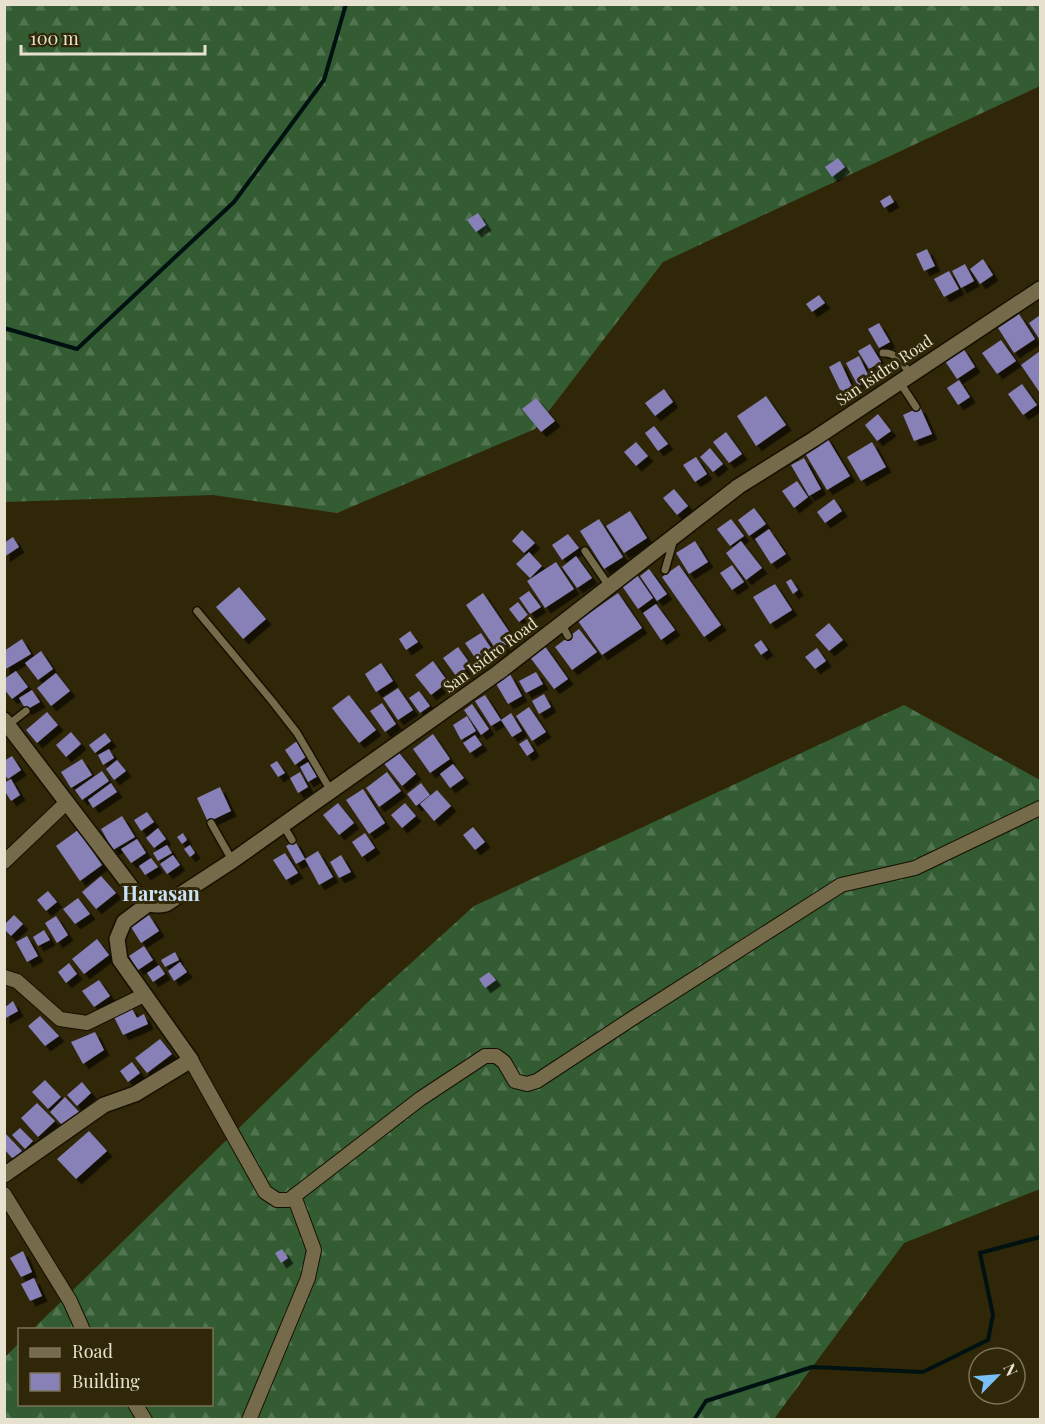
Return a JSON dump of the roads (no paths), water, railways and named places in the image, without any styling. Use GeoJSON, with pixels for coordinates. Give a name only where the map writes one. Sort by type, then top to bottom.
{"type":"FeatureCollection","features":[{"type":"Feature","properties":{"kind":"street","name":"San Isidro Road"},"geometry":{"type":"LineString","coordinates":[[148,904],[156,906],[166,904],[232,861],[499,672],[565,629],[609,587],[739,486],[1041,289]]}},
{"type":"Feature","properties":{"kind":"street"},"geometry":{"type":"LineString","coordinates":[[6,722],[114,866],[138,896],[148,904],[124,922],[117,939],[120,960],[191,1060],[265,1192],[277,1200],[289,1200],[420,1099],[485,1056],[496,1056],[504,1062],[515,1081],[527,1084],[537,1081],[841,885],[915,868],[1041,808]]}},
{"type":"Feature","properties":{"kind":"street"},"geometry":{"type":"LineString","coordinates":[[4,862],[67,802]]}},
{"type":"Feature","properties":{"kind":"street"},"geometry":{"type":"LineString","coordinates":[[4,977],[17,981],[60,1019],[87,1023],[144,995]]}},
{"type":"Feature","properties":{"kind":"street"},"geometry":{"type":"LineString","coordinates":[[4,1175],[104,1105],[135,1094],[191,1060]]}},
{"type":"Feature","properties":{"kind":"street"},"geometry":{"type":"LineString","coordinates":[[4,1194],[70,1301],[83,1328]]}},
{"type":"Feature","properties":{"kind":"street"},"geometry":{"type":"LineString","coordinates":[[249,1419],[308,1278],[314,1250],[294,1196]]}},
{"type":"Feature","properties":{"kind":"street"},"geometry":{"type":"LineString","coordinates":[[136,1406],[145,1419]]}},
{"type":"Feature","properties":{"kind":"lane"},"geometry":{"type":"LineString","coordinates":[[883,353],[890,352],[895,355],[916,407]]}},
{"type":"Feature","properties":{"kind":"lane"},"geometry":{"type":"LineString","coordinates":[[665,570],[675,536]]}},
{"type":"Feature","properties":{"kind":"lane"},"geometry":{"type":"LineString","coordinates":[[585,551],[609,587]]}},
{"type":"Feature","properties":{"kind":"lane"},"geometry":{"type":"LineString","coordinates":[[196,611],[291,725],[331,791]]}},
{"type":"Feature","properties":{"kind":"lane"},"geometry":{"type":"LineString","coordinates":[[6,722],[26,711]]}},
{"type":"Feature","properties":{"kind":"lane"},"geometry":{"type":"LineString","coordinates":[[212,823],[232,861]]}},
{"type":"Feature","properties":{"kind":"lane"},"geometry":{"type":"LineString","coordinates":[[283,825],[292,840]]}},
{"type":"Feature","properties":{"kind":"waterway"},"geometry":{"type":"LineString","coordinates":[[4,328],[77,349],[234,202],[324,80],[346,4]]}},
{"type":"Feature","properties":{"kind":"waterway"},"geometry":{"type":"LineString","coordinates":[[694,1420],[706,1401],[812,1367],[923,1372],[988,1340],[993,1315],[980,1253],[1040,1237]]}},
{"type":"Feature","properties":{"kind":"district","name":"Harasan"},"geometry":{"type":"Point","coordinates":[161,894]}}]}
